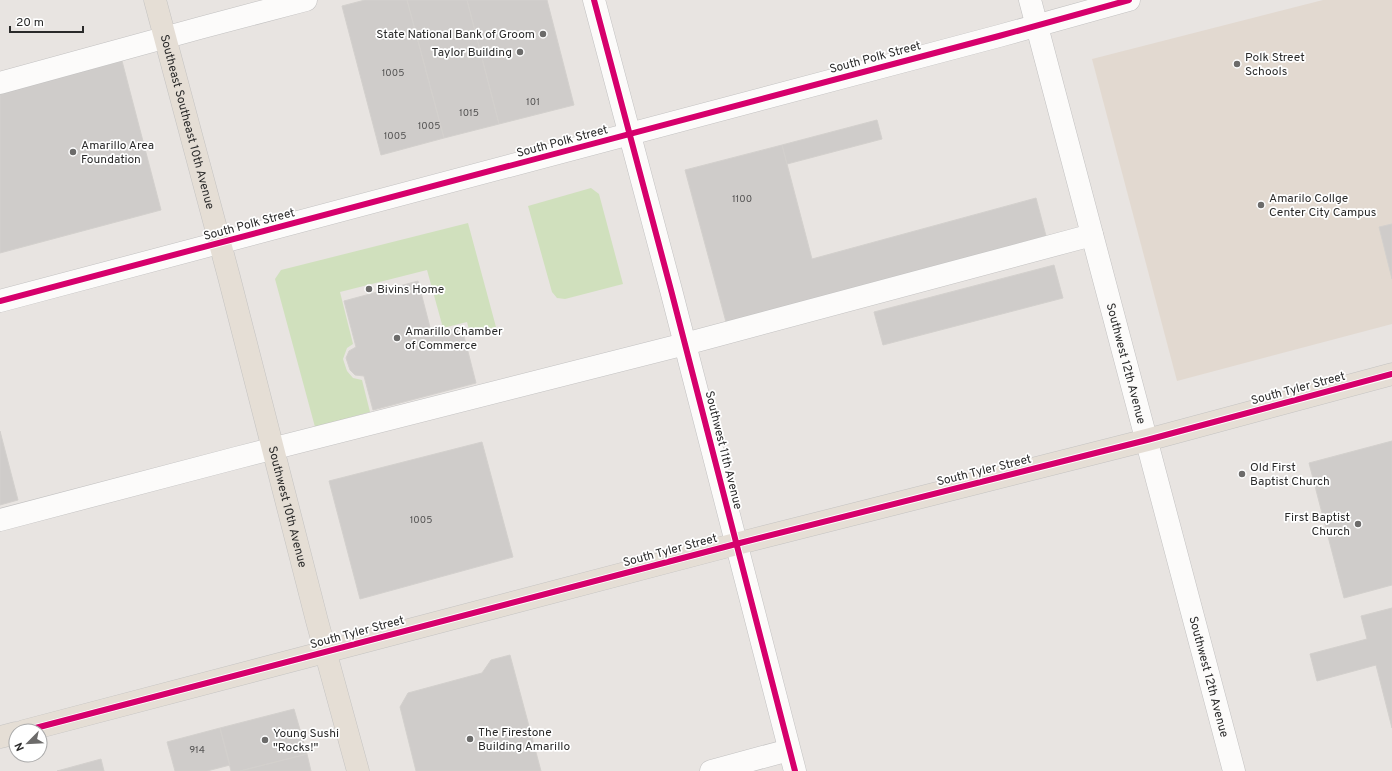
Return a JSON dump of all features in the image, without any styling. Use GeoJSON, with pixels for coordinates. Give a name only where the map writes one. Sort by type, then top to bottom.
{"type":"FeatureCollection","features":[{"type":"Feature","properties":{"kind":"main road","name":"Southeast Southeast 10th Avenue"},"geometry":{"type":"LineString","coordinates":[[155,0],[220,243]]}},
{"type":"Feature","properties":{"kind":"main road","name":"Southwest 10th Avenue"},"geometry":{"type":"LineString","coordinates":[[220,243],[358,771]]}},
{"type":"Feature","properties":{"kind":"main road","name":"South Tyler Street"},"geometry":{"type":"LineString","coordinates":[[48,725],[736,544],[1147,440],[1392,374]]}},
{"type":"Feature","properties":{"kind":"street"},"geometry":{"type":"LineString","coordinates":[[0,83],[165,37],[306,0]]}},
{"type":"Feature","properties":{"kind":"street","name":"Southwest 11th Avenue"},"geometry":{"type":"LineString","coordinates":[[594,0],[685,344],[795,771]]}},
{"type":"Feature","properties":{"kind":"street","name":"Southwest 12th Avenue"},"geometry":{"type":"LineString","coordinates":[[1030,0],[1234,771]]}},
{"type":"Feature","properties":{"kind":"street","name":"South Polk Street"},"geometry":{"type":"LineString","coordinates":[[0,301],[1129,0]]}},
{"type":"Feature","properties":{"kind":"street"},"geometry":{"type":"LineString","coordinates":[[0,520],[685,344],[1092,235]]}},
{"type":"Feature","properties":{"kind":"street"},"geometry":{"type":"LineString","coordinates":[[711,771],[789,750]]}},
{"type":"Feature","properties":{"kind":"shaded area","name":"Amarilo Collge Center City Campus"},"geometry":{"type":"Polygon","coordinates":[[[1323,0],[1392,0],[1392,324],[1177,381],[1092,59],[1323,0]]]}},
{"type":"Feature","properties":{"kind":"green space"},"geometry":{"type":"Polygon","coordinates":[[[591,188],[599,194],[623,284],[565,299],[557,298],[552,292],[528,206],[591,188]]]}},
{"type":"Feature","properties":{"kind":"green space"},"geometry":{"type":"Polygon","coordinates":[[[468,223],[496,327],[470,333],[467,322],[443,328],[427,270],[340,292],[353,344],[347,348],[343,359],[347,371],[353,378],[362,380],[370,412],[315,427],[275,279],[281,270],[468,223]]]}},
{"type":"Feature","properties":{"kind":"building"},"geometry":{"type":"Polygon","coordinates":[[[365,0],[407,0],[444,138],[381,155],[342,6],[365,0]]]}},
{"type":"Feature","properties":{"kind":"building"},"geometry":{"type":"Polygon","coordinates":[[[407,0],[467,0],[499,124],[444,138],[407,0]]]}},
{"type":"Feature","properties":{"kind":"building","name":"Taylor Building"},"geometry":{"type":"Polygon","coordinates":[[[467,0],[547,0],[574,105],[499,124],[467,0]]]}},
{"type":"Feature","properties":{"kind":"building","name":"Amarillo Area Foundation"},"geometry":{"type":"Polygon","coordinates":[[[122,61],[161,210],[0,253],[0,93],[122,61]]]}},
{"type":"Feature","properties":{"kind":"building"},"geometry":{"type":"Polygon","coordinates":[[[877,120],[882,139],[787,164],[782,145],[877,120]]]}},
{"type":"Feature","properties":{"kind":"building"},"geometry":{"type":"Polygon","coordinates":[[[782,145],[812,259],[1036,198],[1046,236],[726,322],[685,170],[782,145]]]}},
{"type":"Feature","properties":{"kind":"building"},"geometry":{"type":"Polygon","coordinates":[[[1392,224],[1392,279],[1379,227],[1392,224]]]}},
{"type":"Feature","properties":{"kind":"building"},"geometry":{"type":"Polygon","coordinates":[[[1054,265],[1063,298],[883,345],[874,312],[1054,265]]]}},
{"type":"Feature","properties":{"kind":"building"},"geometry":{"type":"Polygon","coordinates":[[[418,281],[432,335],[464,326],[467,335],[464,336],[476,383],[373,410],[364,376],[355,375],[350,370],[346,358],[349,351],[356,347],[344,301],[418,281]]]}},
{"type":"Feature","properties":{"kind":"building"},"geometry":{"type":"Polygon","coordinates":[[[0,431],[18,500],[0,505],[0,431]]]}},
{"type":"Feature","properties":{"kind":"building","name":"First Baptist Church"},"geometry":{"type":"Polygon","coordinates":[[[1392,441],[1392,585],[1344,598],[1309,463],[1392,441]]]}},
{"type":"Feature","properties":{"kind":"building"},"geometry":{"type":"Polygon","coordinates":[[[482,442],[513,557],[360,599],[329,481],[482,442]]]}},
{"type":"Feature","properties":{"kind":"building"},"geometry":{"type":"Polygon","coordinates":[[[1392,608],[1392,728],[1376,665],[1317,681],[1310,654],[1367,639],[1361,616],[1392,608]]]}},
{"type":"Feature","properties":{"kind":"building","name":"The Firestone Building Amarillo"},"geometry":{"type":"Polygon","coordinates":[[[510,655],[541,771],[416,771],[400,707],[408,693],[482,673],[491,660],[510,655]]]}},
{"type":"Feature","properties":{"kind":"building"},"geometry":{"type":"Polygon","coordinates":[[[294,709],[307,754],[240,771],[231,771],[220,728],[294,709]]]}},
{"type":"Feature","properties":{"kind":"building"},"geometry":{"type":"Polygon","coordinates":[[[220,728],[230,765],[207,771],[175,771],[167,742],[220,728]]]}},
{"type":"Feature","properties":{"kind":"building"},"geometry":{"type":"Polygon","coordinates":[[[307,754],[311,771],[240,771],[307,754]]]}},
{"type":"Feature","properties":{"kind":"building"},"geometry":{"type":"Polygon","coordinates":[[[101,759],[104,771],[57,771],[101,759]]]}},
{"type":"Feature","properties":{"kind":"cycle path"},"geometry":{"type":"LineString","coordinates":[[594,0],[671,290],[795,771]]}},
{"type":"Feature","properties":{"kind":"cycle path"},"geometry":{"type":"LineString","coordinates":[[0,301],[999,36],[1129,0]]}},
{"type":"Feature","properties":{"kind":"cycle path"},"geometry":{"type":"LineString","coordinates":[[48,725],[736,544],[1147,440],[1392,374]]}},
{"type":"Feature","properties":{"kind":"place","name":"State National Bank of Groom"},"geometry":{"type":"Point","coordinates":[543,34]}},
{"type":"Feature","properties":{"kind":"place","name":"Taylor Building"},"geometry":{"type":"Point","coordinates":[520,52]}},
{"type":"Feature","properties":{"kind":"place","name":"Polk Street Schools"},"geometry":{"type":"Point","coordinates":[1237,64]}},
{"type":"Feature","properties":{"kind":"place","name":"Amarillo Area Foundation"},"geometry":{"type":"Point","coordinates":[73,152]}},
{"type":"Feature","properties":{"kind":"place","name":"Amarilo Collge Center City Campus"},"geometry":{"type":"Point","coordinates":[1261,205]}},
{"type":"Feature","properties":{"kind":"place","name":"Bivins Home"},"geometry":{"type":"Point","coordinates":[369,289]}},
{"type":"Feature","properties":{"kind":"place","name":"Amarillo Chamber of Commerce"},"geometry":{"type":"Point","coordinates":[397,338]}},
{"type":"Feature","properties":{"kind":"place","name":"Old First Baptist Church"},"geometry":{"type":"Point","coordinates":[1242,474]}},
{"type":"Feature","properties":{"kind":"place","name":"First Baptist Church"},"geometry":{"type":"Point","coordinates":[1358,524]}},
{"type":"Feature","properties":{"kind":"place","name":"The Firestone Building Amarillo"},"geometry":{"type":"Point","coordinates":[470,739]}},
{"type":"Feature","properties":{"kind":"place","name":"Young Sushi \"Rocks!\""},"geometry":{"type":"Point","coordinates":[265,740]}}]}
